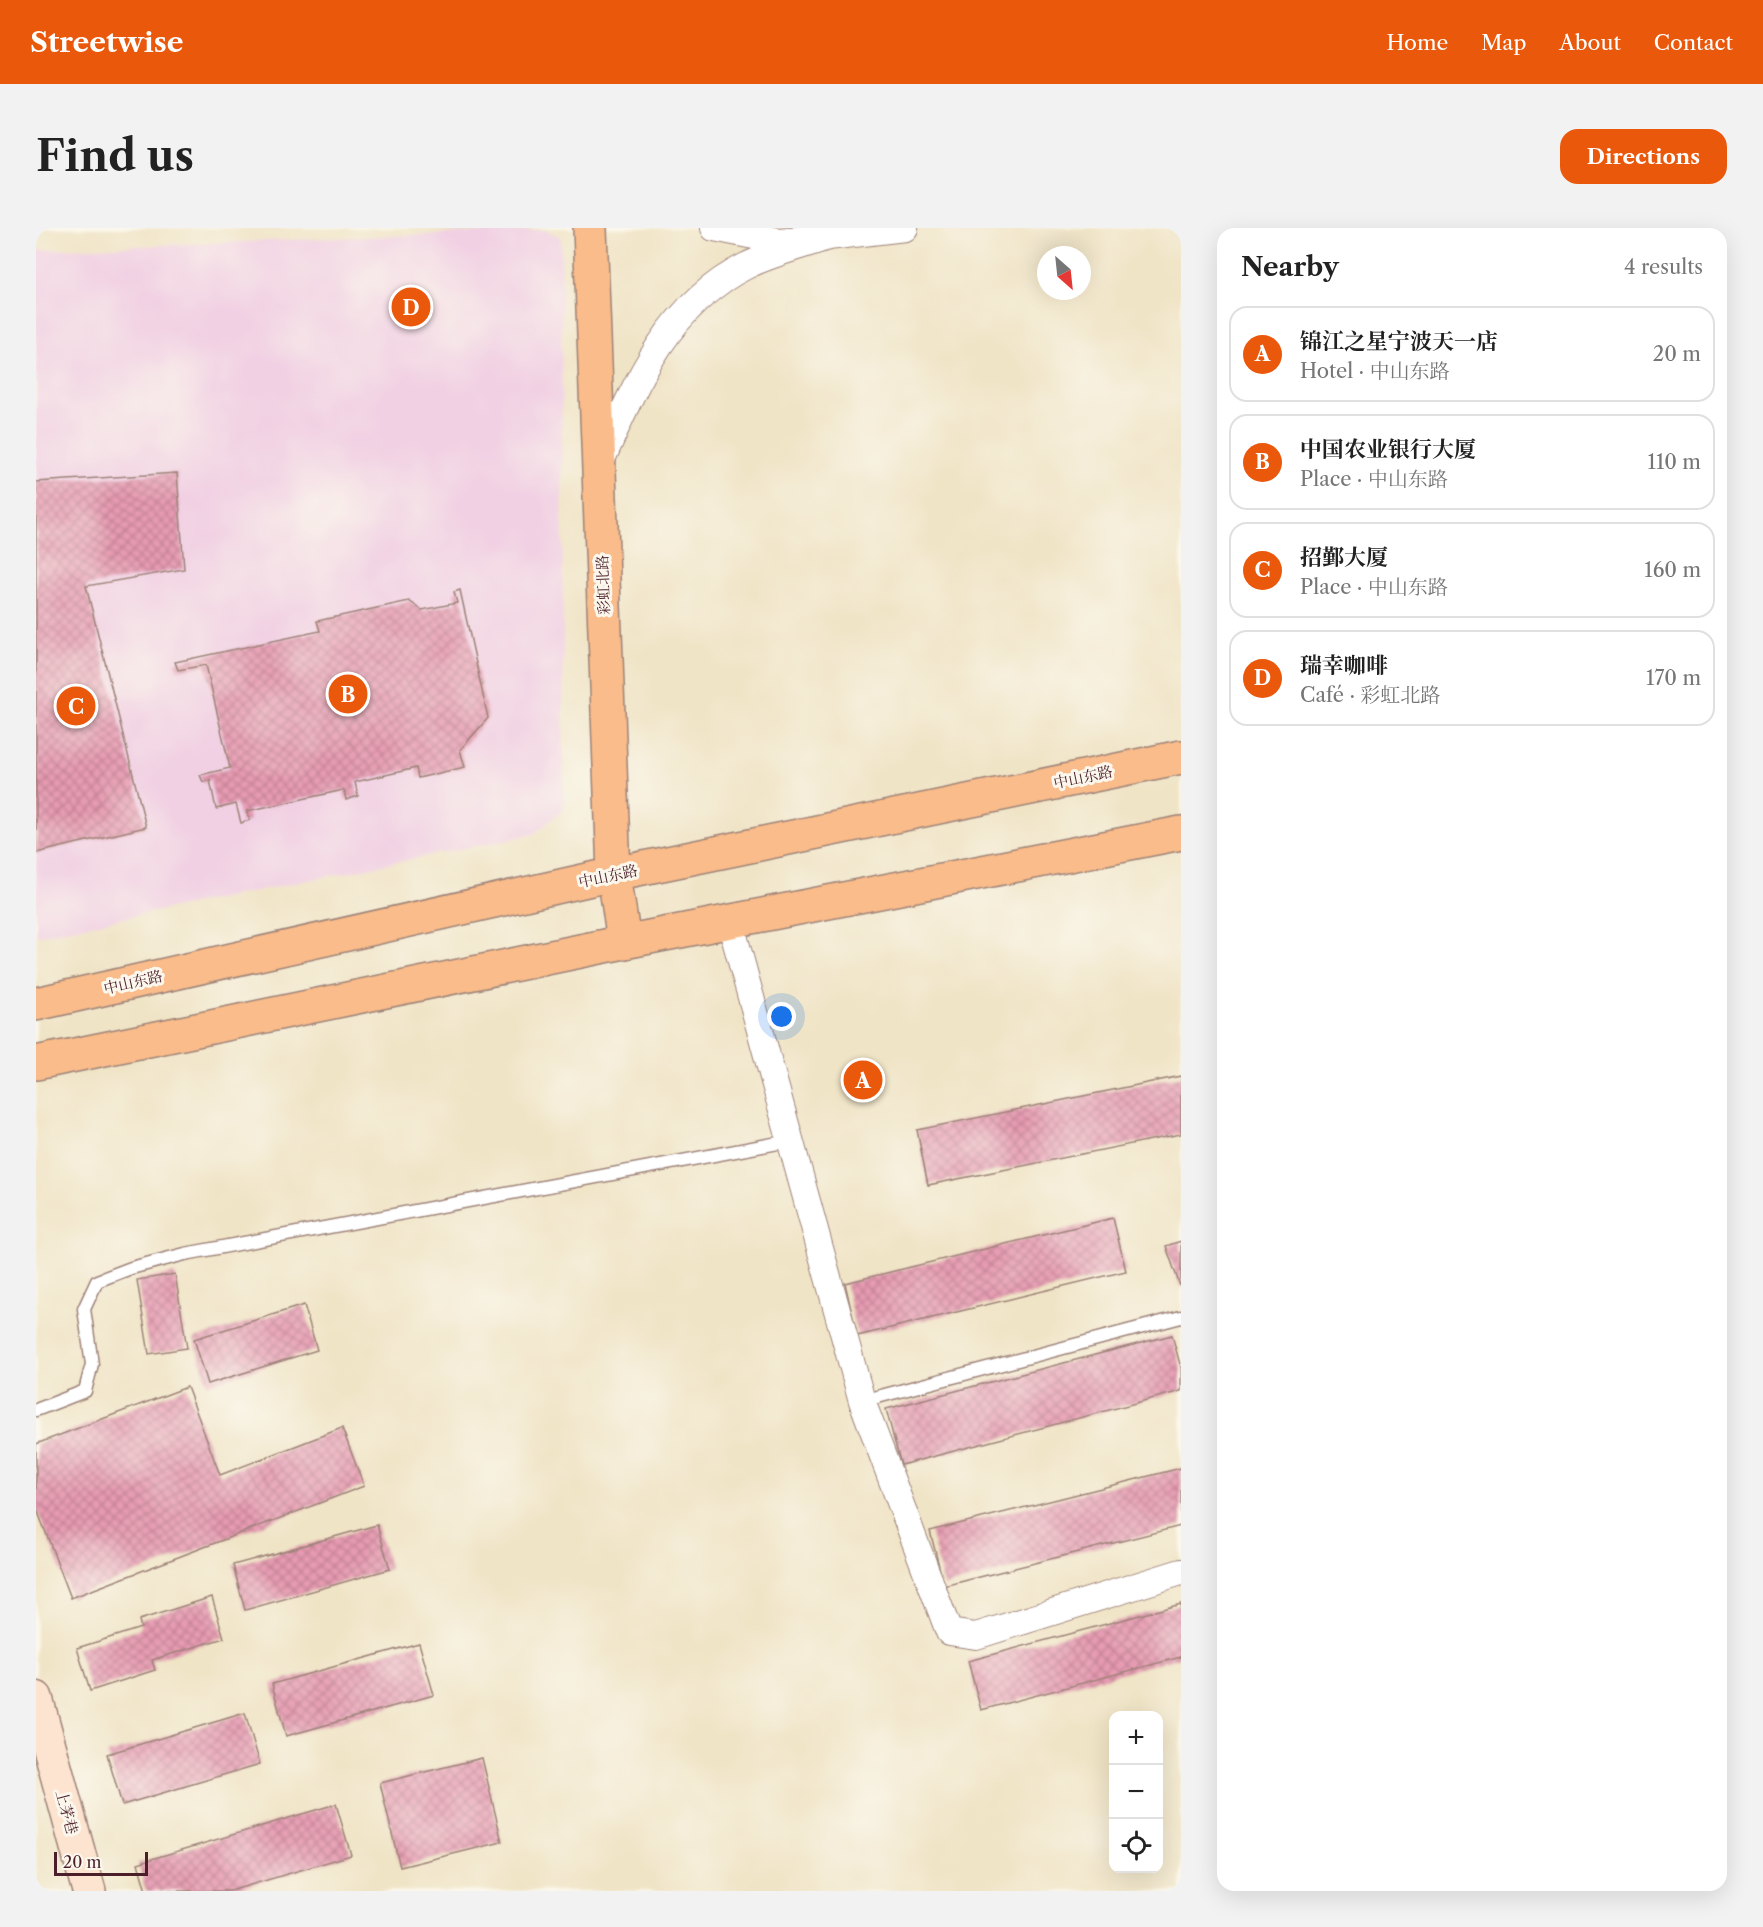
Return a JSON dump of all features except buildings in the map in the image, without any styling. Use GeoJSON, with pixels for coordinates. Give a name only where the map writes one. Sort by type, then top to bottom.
{"type":"FeatureCollection","features":[{"type":"Feature","properties":{"kind":"main road","name":"彩虹北路"},"geometry":{"type":"LineString","coordinates":[[590,228],[614,874],[624,942]]}},
{"type":"Feature","properties":{"kind":"main road","name":"中山东路"},"geometry":{"type":"LineString","coordinates":[[36,1004],[614,874],[1181,756]]}},
{"type":"Feature","properties":{"kind":"main road"},"geometry":{"type":"LineString","coordinates":[[36,1063],[624,942],[1181,833]]}},
{"type":"Feature","properties":{"kind":"street"},"geometry":{"type":"LineString","coordinates":[[714,228],[778,241],[905,228]]}},
{"type":"Feature","properties":{"kind":"street"},"geometry":{"type":"LineString","coordinates":[[599,466],[646,364],[676,322],[711,286],[747,265],[828,237]]}},
{"type":"Feature","properties":{"kind":"street"},"geometry":{"type":"LineString","coordinates":[[730,921],[862,1401],[949,1632],[976,1636],[1181,1572]]}},
{"type":"Feature","properties":{"kind":"street","name":"上茅巷"},"geometry":{"type":"LineString","coordinates":[[36,1698],[88,1891]]}},
{"type":"Feature","properties":{"kind":"lane"},"geometry":{"type":"LineString","coordinates":[[36,1410],[85,1391],[92,1364],[84,1309],[97,1281],[131,1268],[184,1254],[789,1141]]}},
{"type":"Feature","properties":{"kind":"lane"},"geometry":{"type":"LineString","coordinates":[[862,1401],[1181,1317]]}},
{"type":"Feature","properties":{"kind":"shaded area"},"geometry":{"type":"Polygon","coordinates":[[[545,230],[561,237],[564,809],[534,834],[36,936],[36,250],[545,230]]]}},
{"type":"Feature","properties":{"kind":"place","name":"瑞幸咖啡"},"geometry":{"type":"Point","coordinates":[411,307]}},
{"type":"Feature","properties":{"kind":"place","name":"中国农业银行大厦"},"geometry":{"type":"Point","coordinates":[348,694]}},
{"type":"Feature","properties":{"kind":"place","name":"招鄞大厦"},"geometry":{"type":"Point","coordinates":[76,706]}},
{"type":"Feature","properties":{"kind":"place","name":"锦江之星宁波天一店"},"geometry":{"type":"Point","coordinates":[863,1080]}}]}
